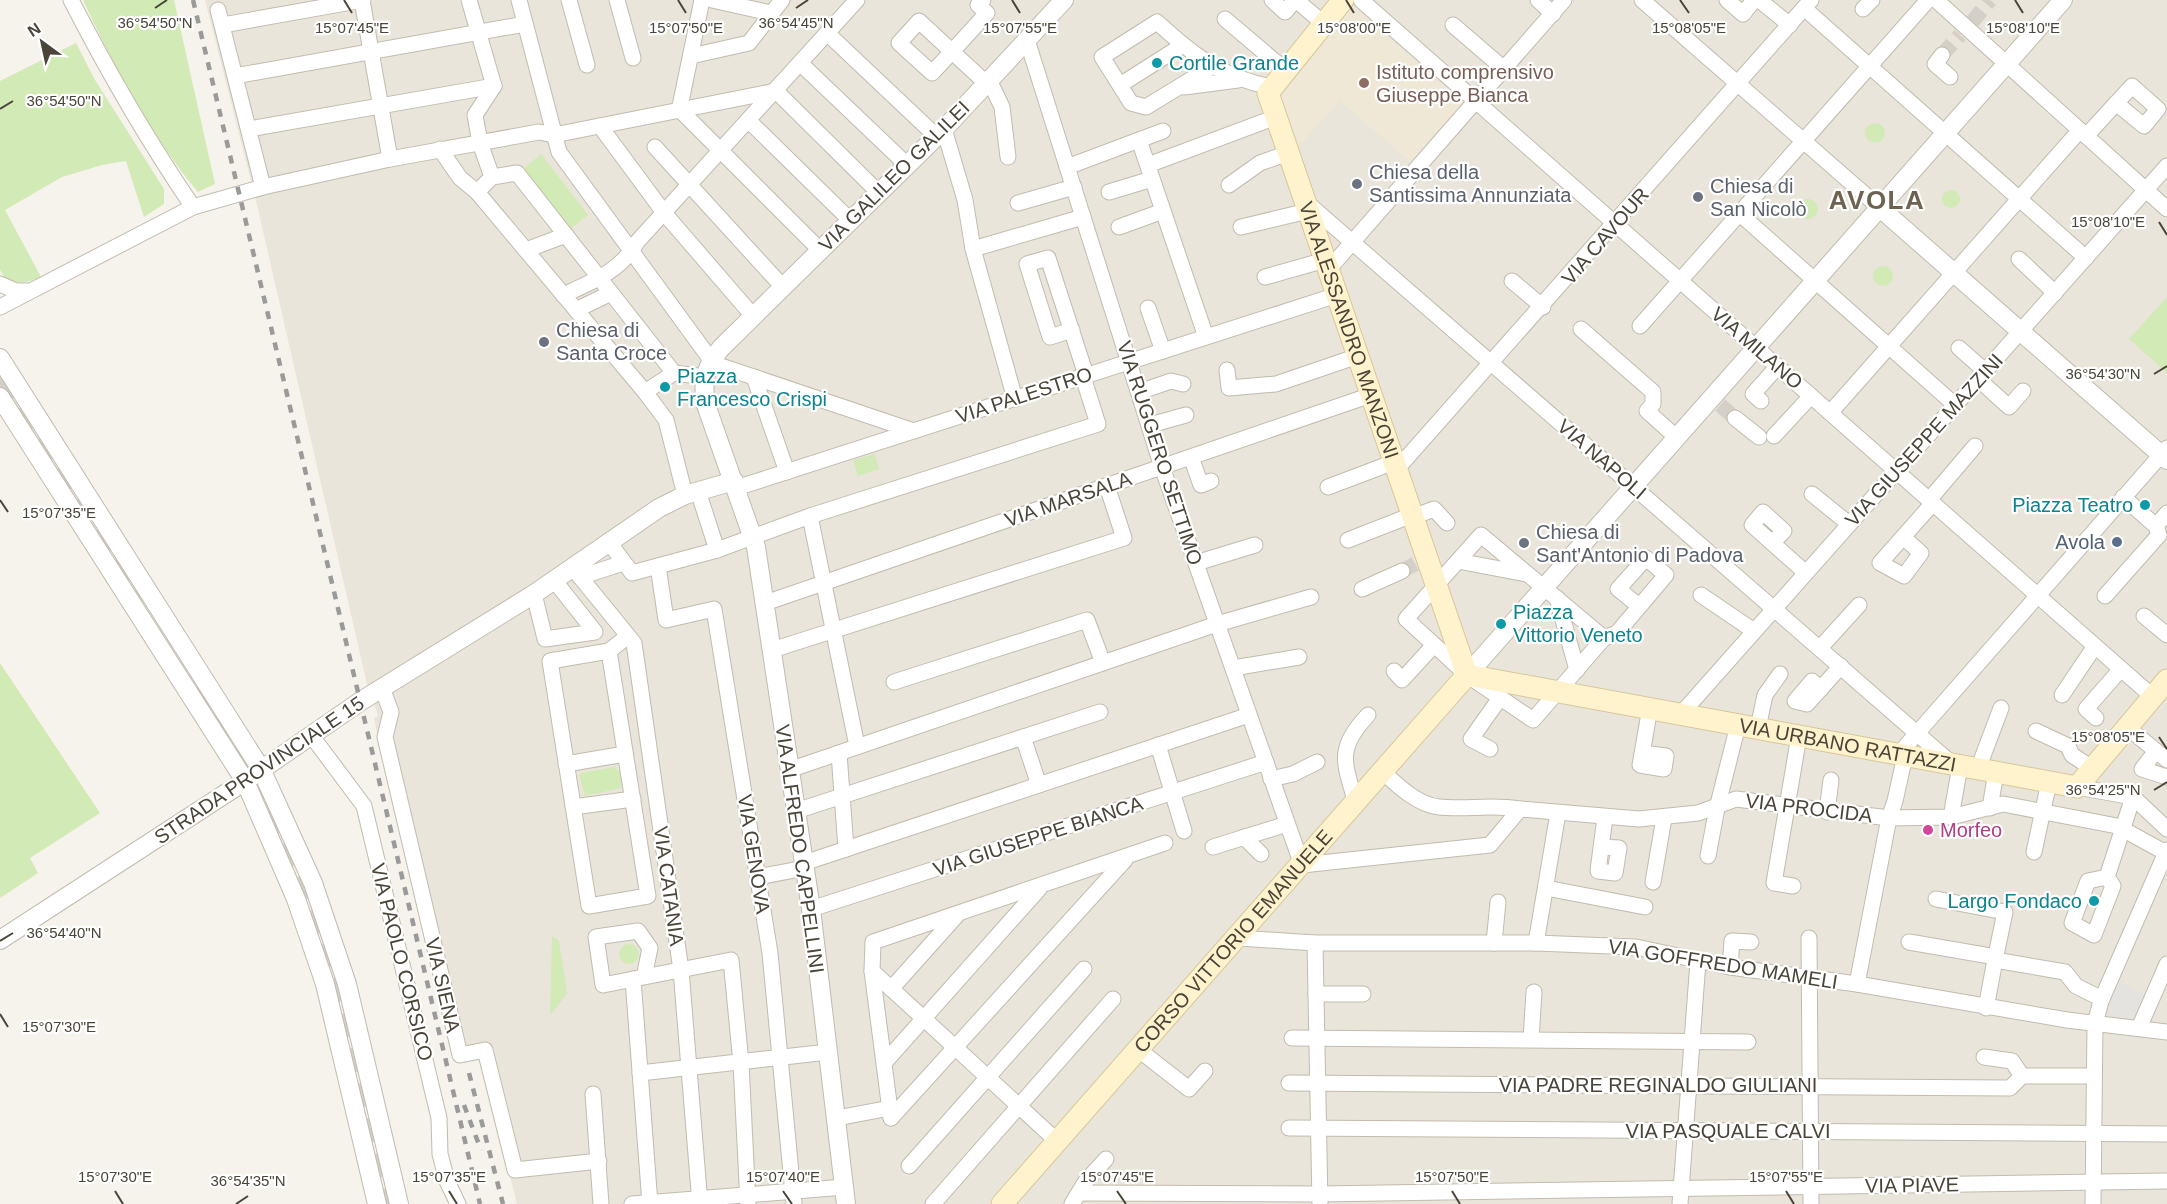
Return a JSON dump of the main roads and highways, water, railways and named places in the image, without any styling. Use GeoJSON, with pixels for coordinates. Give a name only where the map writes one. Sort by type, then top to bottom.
{"type":"FeatureCollection","features":[{"type":"Feature","properties":{"kind":"main road","name":"VIA ALESSANDRO MANZONI"},"geometry":{"type":"LineString","coordinates":[[1343,0],[1268,93],[1465,678]]}},
{"type":"Feature","properties":{"kind":"main road","name":"VIA URBANO RATTAZZI"},"geometry":{"type":"LineString","coordinates":[[1465,678],[1564,692],[2077,787],[2163,686]]}},
{"type":"Feature","properties":{"kind":"main road","name":"CORSO VITTORIO EMANUELE"},"geometry":{"type":"LineString","coordinates":[[1002,1204],[1239,938],[1465,678]]}},
{"type":"Feature","properties":{"kind":"tunnel"},"geometry":{"type":"LineString","coordinates":[[1972,22],[1990,0]]}},
{"type":"Feature","properties":{"kind":"tunnel"},"geometry":{"type":"LineString","coordinates":[[1942,55],[1960,35]]}},
{"type":"Feature","properties":{"kind":"tunnel"},"geometry":{"type":"LineString","coordinates":[[0,378],[143,599]]}},
{"type":"Feature","properties":{"kind":"tunnel"},"geometry":{"type":"LineString","coordinates":[[1720,405],[1735,418]]}},
{"type":"Feature","properties":{"kind":"tunnel"},"geometry":{"type":"LineString","coordinates":[[1402,571],[1417,563]]}},
{"type":"Feature","properties":{"kind":"tunnel"},"geometry":{"type":"LineString","coordinates":[[198,686],[229,735],[270,812],[295,865],[320,930],[353,1046],[388,1204]]}},
{"type":"Feature","properties":{"kind":"railway"},"geometry":{"type":"LineString","coordinates":[[193,0],[480,1204]]}},
{"type":"Feature","properties":{"kind":"railway"},"geometry":{"type":"LineString","coordinates":[[469,1073],[503,1204]]}},
{"type":"Feature","properties":{"kind":"railway"},"geometry":{"type":"LineString","coordinates":[[464,1105],[481,1150]]}},
{"type":"Feature","properties":{"kind":"place","name":"Cortile Grande"},"geometry":{"type":"Point","coordinates":[1157,63]}},
{"type":"Feature","properties":{"kind":"place","name":"Istituto comprensivo Giuseppe Bianca"},"geometry":{"type":"Point","coordinates":[1364,83]}},
{"type":"Feature","properties":{"kind":"place","name":"Chiesa della Santissima Annunziata"},"geometry":{"type":"Point","coordinates":[1357,184]}},
{"type":"Feature","properties":{"kind":"place","name":"Chiesa di San Nicolò"},"geometry":{"type":"Point","coordinates":[1698,197]}},
{"type":"Feature","properties":{"kind":"place","name":"Chiesa di Santa Croce"},"geometry":{"type":"Point","coordinates":[544,342]}},
{"type":"Feature","properties":{"kind":"place","name":"Piazza Francesco Crispi"},"geometry":{"type":"Point","coordinates":[665,387]}},
{"type":"Feature","properties":{"kind":"place","name":"Piazza Teatro"},"geometry":{"type":"Point","coordinates":[2145,505]}},
{"type":"Feature","properties":{"kind":"place","name":"Avola"},"geometry":{"type":"Point","coordinates":[2117,542]}},
{"type":"Feature","properties":{"kind":"place","name":"Chiesa di Sant'Antonio di Padova"},"geometry":{"type":"Point","coordinates":[1524,543]}},
{"type":"Feature","properties":{"kind":"place","name":"Piazza Vittorio Veneto"},"geometry":{"type":"Point","coordinates":[1501,624]}},
{"type":"Feature","properties":{"kind":"place","name":"Morfeo"},"geometry":{"type":"Point","coordinates":[1928,830]}},
{"type":"Feature","properties":{"kind":"place","name":"Largo Fondaco"},"geometry":{"type":"Point","coordinates":[2094,901]}},
{"type":"Feature","properties":{"kind":"district","name":"AVOLA"},"geometry":{"type":"Point","coordinates":[1877,200]}}]}
